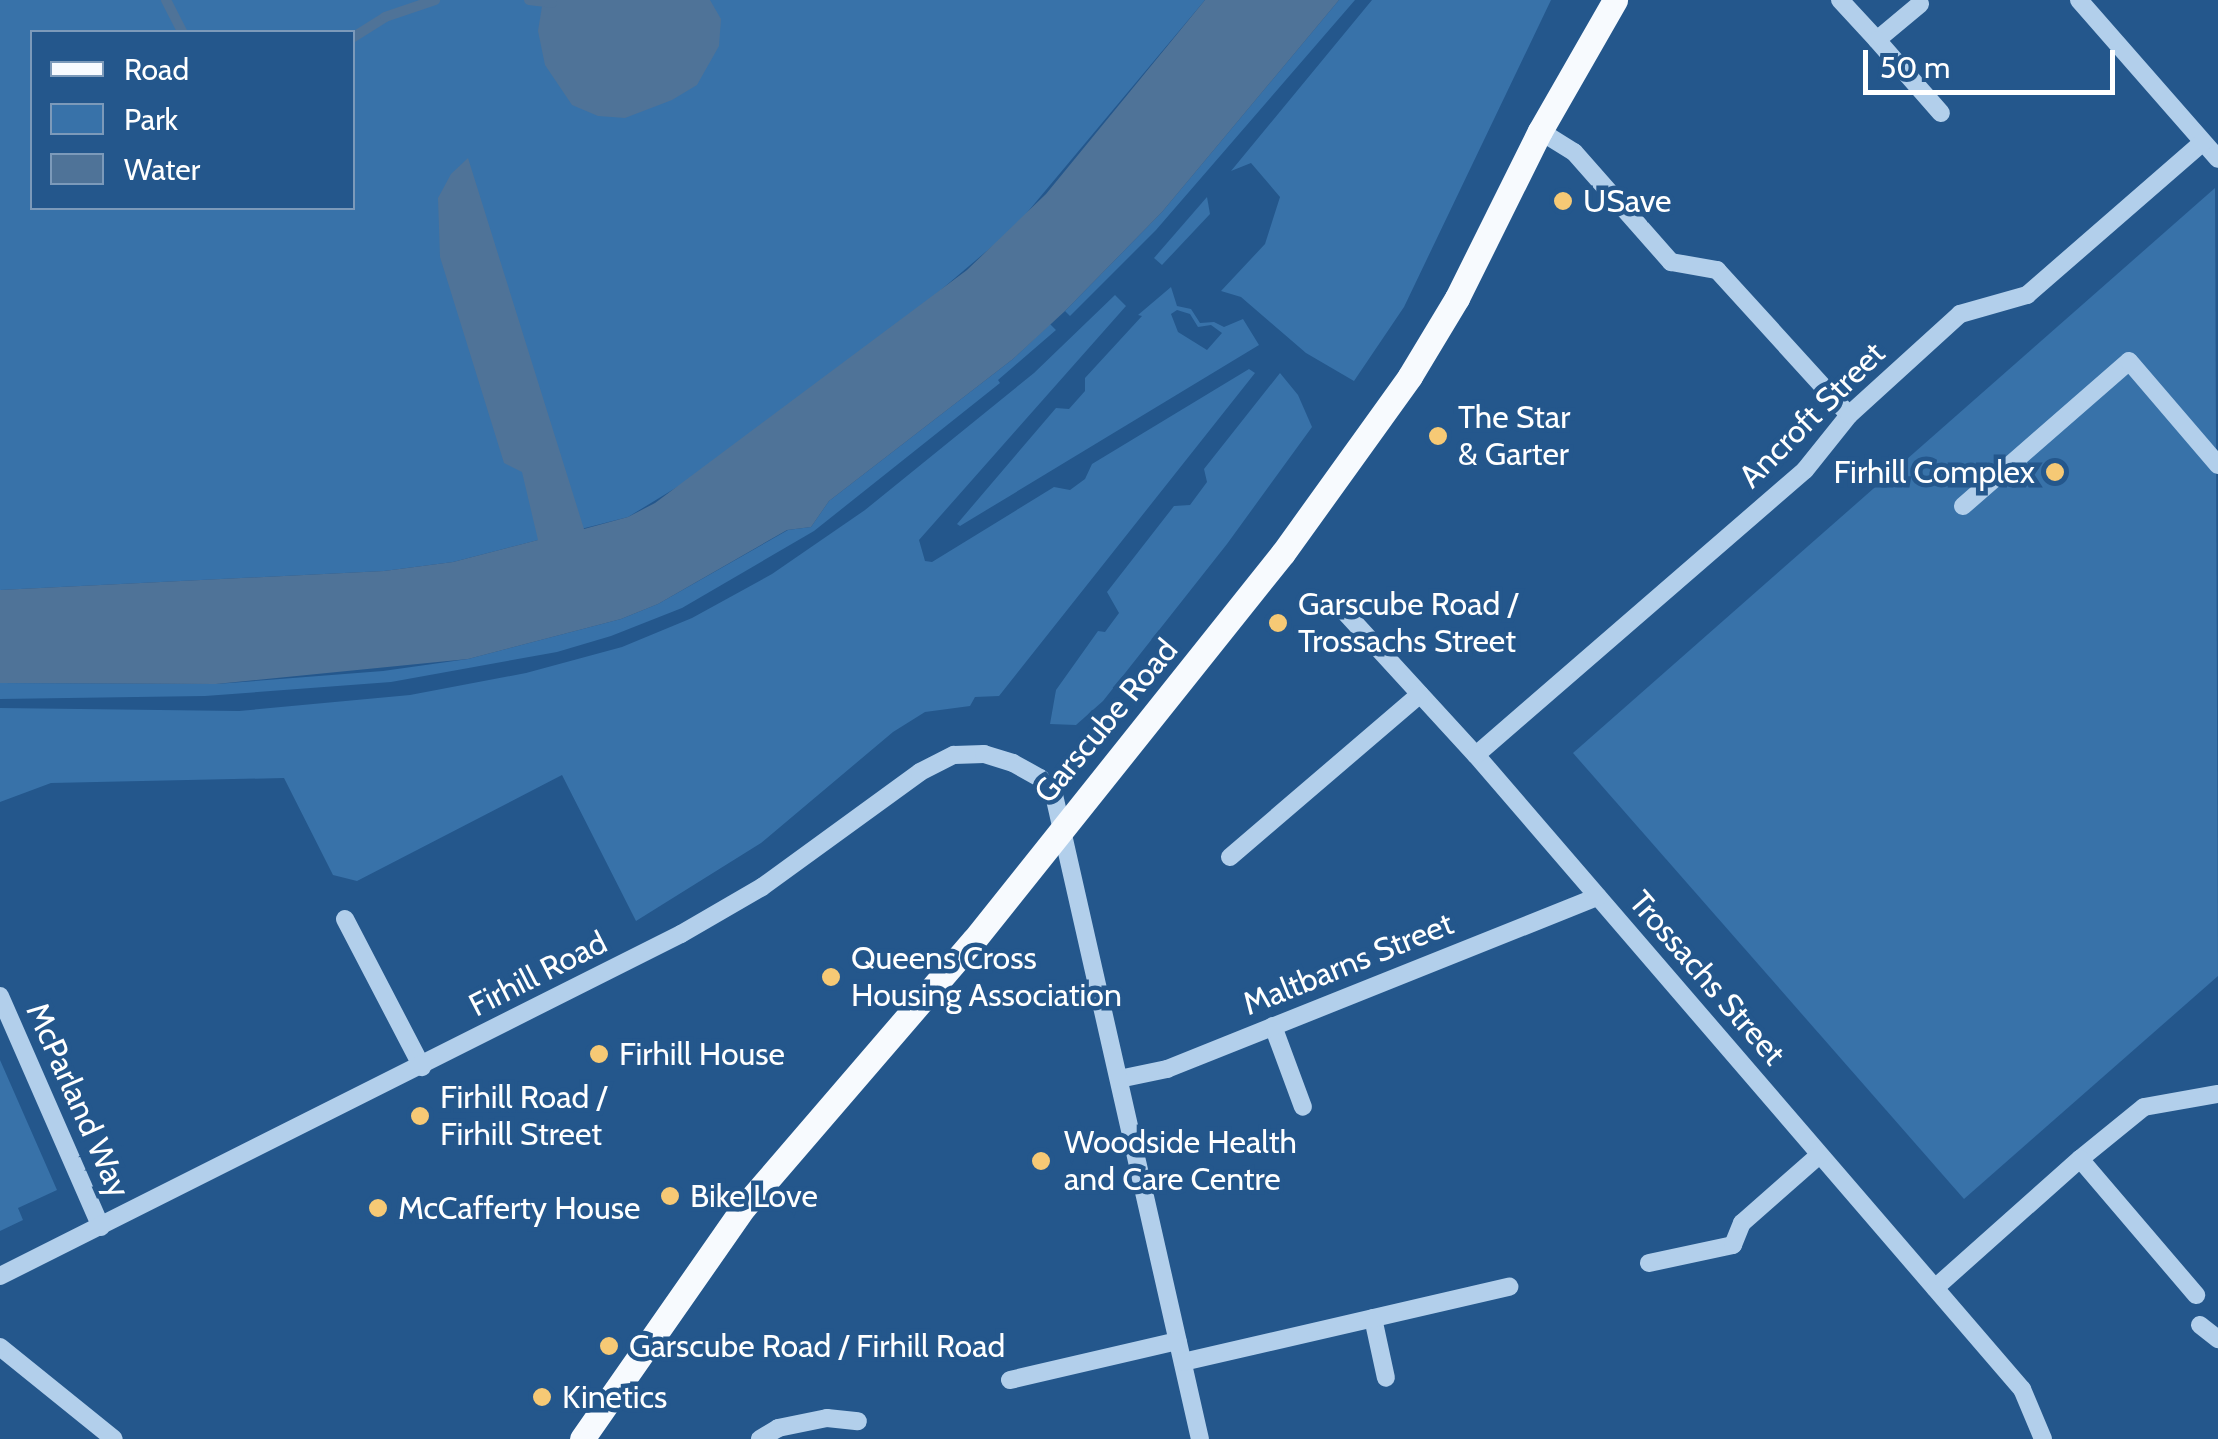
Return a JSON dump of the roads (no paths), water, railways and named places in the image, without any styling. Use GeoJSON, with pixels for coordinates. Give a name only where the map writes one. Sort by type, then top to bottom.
{"type":"FeatureCollection","features":[{"type":"Feature","properties":{"kind":"main road","name":"Garscube Road"},"geometry":{"type":"LineString","coordinates":[[582,1439],[744,1207],[974,940],[1061,825],[1133,745],[1260,583],[1410,376],[1457,298],[1540,131],[1615,0]]}},
{"type":"Feature","properties":{"kind":"street"},"geometry":{"type":"LineString","coordinates":[[1840,0],[1941,114]]}},
{"type":"Feature","properties":{"kind":"street"},"geometry":{"type":"LineString","coordinates":[[2085,2],[2218,159]]}},
{"type":"Feature","properties":{"kind":"street"},"geometry":{"type":"LineString","coordinates":[[1877,40],[1920,4]]}},
{"type":"Feature","properties":{"kind":"street"},"geometry":{"type":"LineString","coordinates":[[1540,131],[1574,152],[1671,262],[1717,270],[1849,415]]}},
{"type":"Feature","properties":{"kind":"street","name":"Ancroft Street"},"geometry":{"type":"LineString","coordinates":[[1476,755],[1804,470],[1849,415],[1960,314],[2027,295],[2203,142]]}},
{"type":"Feature","properties":{"kind":"street"},"geometry":{"type":"LineString","coordinates":[[1963,506],[2129,360],[2218,465]]}},
{"type":"Feature","properties":{"kind":"street","name":"Trossachs Street"},"geometry":{"type":"LineString","coordinates":[[1342,609],[1476,755],[2022,1388],[2043,1439]]}},
{"type":"Feature","properties":{"kind":"street"},"geometry":{"type":"LineString","coordinates":[[1230,857],[1420,694]]}},
{"type":"Feature","properties":{"kind":"street","name":"Firhill Road"},"geometry":{"type":"LineString","coordinates":[[0,1276],[422,1067],[710,918],[762,886],[920,772],[954,756],[1000,758],[1040,778],[1054,795],[1200,1439]]}},
{"type":"Feature","properties":{"kind":"street","name":"Maltbarns Street"},"geometry":{"type":"LineString","coordinates":[[1118,1079],[1167,1070],[1598,897]]}},
{"type":"Feature","properties":{"kind":"street"},"geometry":{"type":"LineString","coordinates":[[345,919],[422,1067]]}},
{"type":"Feature","properties":{"kind":"street","name":"McParland Way"},"geometry":{"type":"LineString","coordinates":[[0,996],[101,1227]]}},
{"type":"Feature","properties":{"kind":"street"},"geometry":{"type":"LineString","coordinates":[[1273,1026],[1304,1107]]}},
{"type":"Feature","properties":{"kind":"street"},"geometry":{"type":"LineString","coordinates":[[1935,1288],[2144,1107],[2218,1094]]}},
{"type":"Feature","properties":{"kind":"street"},"geometry":{"type":"LineString","coordinates":[[1649,1263],[1732,1246],[1742,1223],[1819,1155]]}},
{"type":"Feature","properties":{"kind":"street"},"geometry":{"type":"LineString","coordinates":[[2080,1159],[2196,1296]]}},
{"type":"Feature","properties":{"kind":"street"},"geometry":{"type":"LineString","coordinates":[[1183,1362],[1508,1287]]}},
{"type":"Feature","properties":{"kind":"street"},"geometry":{"type":"LineString","coordinates":[[1373,1318],[1386,1378]]}},
{"type":"Feature","properties":{"kind":"street"},"geometry":{"type":"LineString","coordinates":[[2200,1325],[2218,1339]]}},
{"type":"Feature","properties":{"kind":"street"},"geometry":{"type":"LineString","coordinates":[[1010,1380],[1178,1341]]}},
{"type":"Feature","properties":{"kind":"street"},"geometry":{"type":"LineString","coordinates":[[0,1346],[114,1439]]}},
{"type":"Feature","properties":{"kind":"street"},"geometry":{"type":"LineString","coordinates":[[760,1439],[778,1428],[828,1418],[858,1420]]}},
{"type":"Feature","properties":{"kind":"water"},"geometry":{"type":"Polygon","coordinates":[[[543,0],[710,0],[721,19],[719,46],[697,85],[672,100],[625,118],[598,116],[572,105],[545,65],[538,31],[543,0]]]}},
{"type":"Feature","properties":{"kind":"water"},"geometry":{"type":"Polygon","coordinates":[[[1205,0],[1339,0],[1162,212],[1065,311],[1013,359],[829,501],[811,527],[787,530],[658,604],[621,619],[468,659],[216,684],[0,683],[0,590],[384,571],[453,562],[538,540],[522,472],[504,463],[440,257],[438,198],[451,174],[468,158],[584,529],[628,517],[655,503],[967,270],[1046,194],[1205,0]]]}},
{"type":"Feature","properties":{"kind":"waterway"},"geometry":{"type":"LineString","coordinates":[[166,0],[181,30]]}},
{"type":"Feature","properties":{"kind":"waterway"},"geometry":{"type":"LineString","coordinates":[[355,36],[385,17],[435,0]]}},
{"type":"Feature","properties":{"kind":"waterway"},"geometry":{"type":"LineString","coordinates":[[529,0],[552,3]]}},
{"type":"Feature","properties":{"kind":"place","name":"USave"},"geometry":{"type":"Point","coordinates":[1563,201]}},
{"type":"Feature","properties":{"kind":"place","name":"The Star & Garter"},"geometry":{"type":"Point","coordinates":[1438,436]}},
{"type":"Feature","properties":{"kind":"place","name":"Firhill Complex"},"geometry":{"type":"Point","coordinates":[2055,472]}},
{"type":"Feature","properties":{"kind":"place","name":"Garscube Road / Trossachs Street"},"geometry":{"type":"Point","coordinates":[1278,623]}},
{"type":"Feature","properties":{"kind":"place","name":"Queens Cross Housing Association"},"geometry":{"type":"Point","coordinates":[831,977]}},
{"type":"Feature","properties":{"kind":"place","name":"Firhill House"},"geometry":{"type":"Point","coordinates":[599,1054]}},
{"type":"Feature","properties":{"kind":"place","name":"Firhill Road / Firhill Street"},"geometry":{"type":"Point","coordinates":[420,1116]}},
{"type":"Feature","properties":{"kind":"place","name":"Woodside Health and Care Centre"},"geometry":{"type":"Point","coordinates":[1041,1161]}},
{"type":"Feature","properties":{"kind":"place","name":"Bike Love"},"geometry":{"type":"Point","coordinates":[670,1196]}},
{"type":"Feature","properties":{"kind":"place","name":"McCafferty House"},"geometry":{"type":"Point","coordinates":[378,1208]}},
{"type":"Feature","properties":{"kind":"place","name":"Garscube Road / Firhill Road"},"geometry":{"type":"Point","coordinates":[609,1346]}},
{"type":"Feature","properties":{"kind":"place","name":"Kinetics"},"geometry":{"type":"Point","coordinates":[542,1397]}}]}
